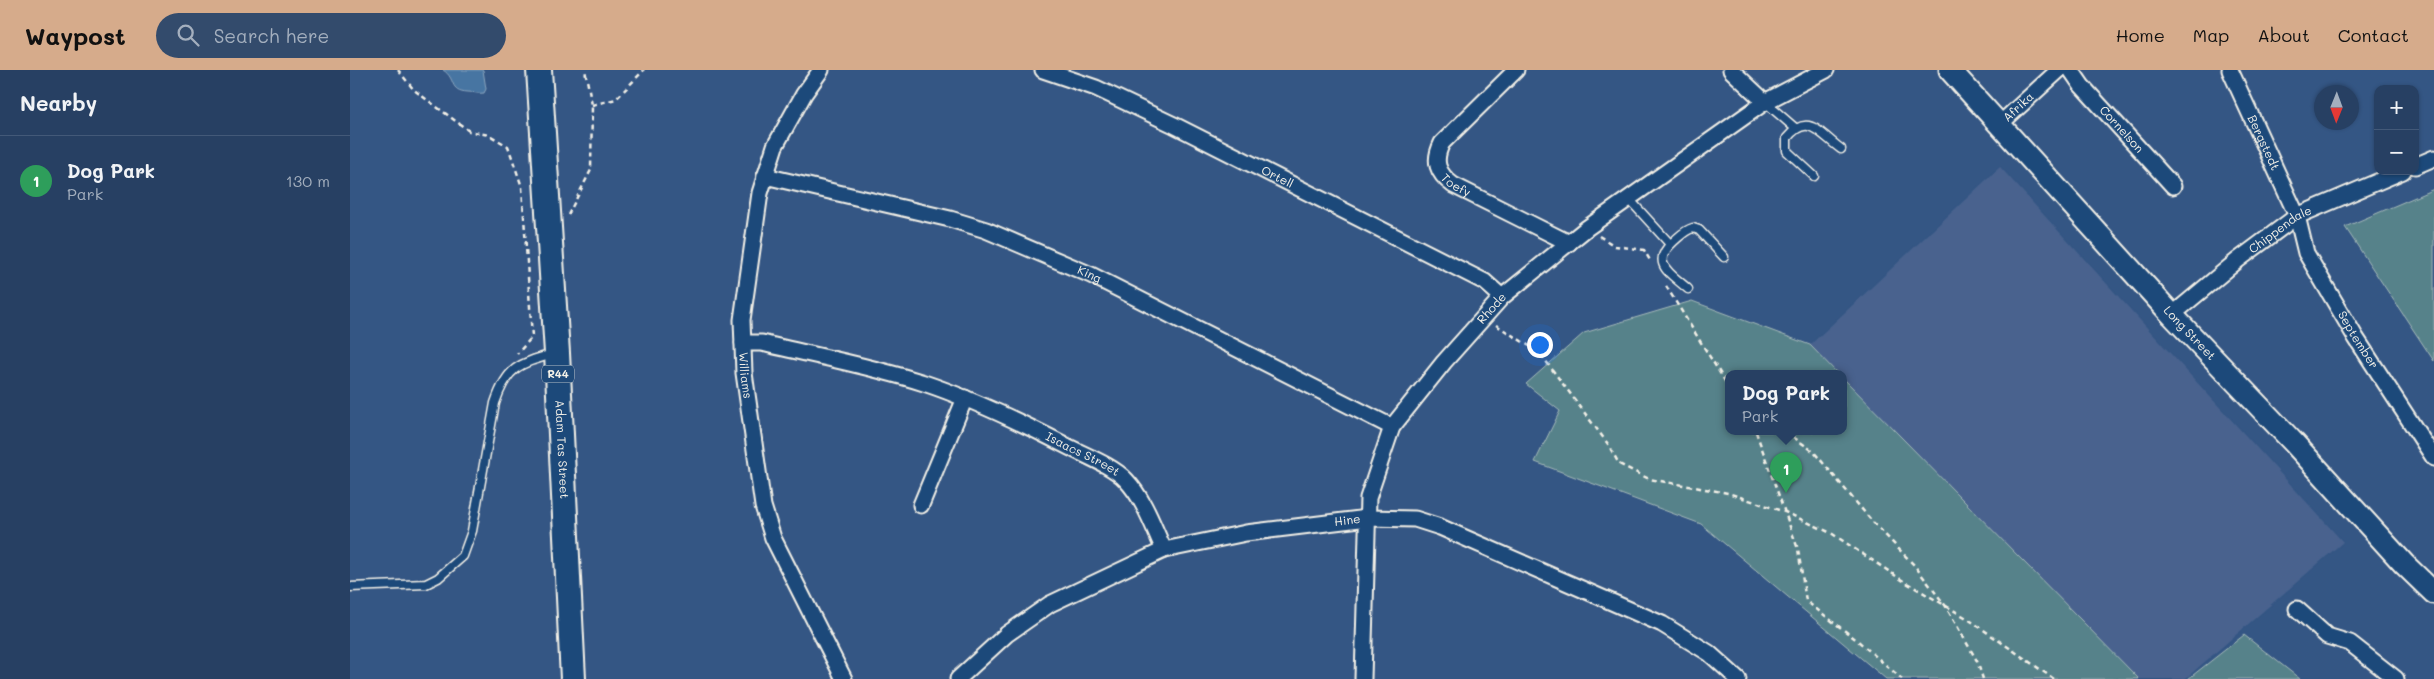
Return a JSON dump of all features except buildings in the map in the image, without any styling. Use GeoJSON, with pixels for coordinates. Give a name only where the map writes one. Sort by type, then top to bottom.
{"type":"FeatureCollection","features":[{"type":"Feature","properties":{"kind":"main road","name":"Adam Tas Street"},"geometry":{"type":"LineString","coordinates":[[539,70],[557,353],[573,679]]}},
{"type":"Feature","properties":{"kind":"street","name":"Williams"},"geometry":{"type":"LineString","coordinates":[[821,70],[804,94],[775,146],[760,193],[743,300],[744,373],[763,506],[773,538],[844,679]]}},
{"type":"Feature","properties":{"kind":"street","name":"Ortell"},"geometry":{"type":"LineString","coordinates":[[1043,70],[1096,88],[1174,125],[1485,282],[1502,297]]}},
{"type":"Feature","properties":{"kind":"street"},"geometry":{"type":"LineString","coordinates":[[1731,70],[1766,102]]}},
{"type":"Feature","properties":{"kind":"street","name":"Rhode"},"geometry":{"type":"LineString","coordinates":[[1363,679],[1368,498],[1392,427],[1444,362],[1502,297],[1588,228],[1766,102],[1826,70]]}},
{"type":"Feature","properties":{"kind":"street","name":"Long Street"},"geometry":{"type":"LineString","coordinates":[[1950,70],[2172,315],[2257,404],[2404,564],[2434,593]]}},
{"type":"Feature","properties":{"kind":"street","name":"Afrika"},"geometry":{"type":"LineString","coordinates":[[2000,124],[2059,70]]}},
{"type":"Feature","properties":{"kind":"street","name":"Cornelson"},"geometry":{"type":"LineString","coordinates":[[2071,70],[2082,86],[2174,186]]}},
{"type":"Feature","properties":{"kind":"street","name":"Bergstedt"},"geometry":{"type":"LineString","coordinates":[[2230,70],[2297,216]]}},
{"type":"Feature","properties":{"kind":"street","name":"Toefy"},"geometry":{"type":"LineString","coordinates":[[1513,71],[1442,143],[1437,154],[1437,166],[1441,176],[1453,185],[1569,243]]}},
{"type":"Feature","properties":{"kind":"street"},"geometry":{"type":"LineString","coordinates":[[2419,164],[2434,158]]}},
{"type":"Feature","properties":{"kind":"street","name":"Chippendale"},"geometry":{"type":"LineString","coordinates":[[2172,315],[2238,260],[2297,216],[2394,175]]}},
{"type":"Feature","properties":{"kind":"street","name":"King"},"geometry":{"type":"LineString","coordinates":[[765,176],[950,219],[986,230],[1091,275],[1392,427]]}},
{"type":"Feature","properties":{"kind":"street","name":"September"},"geometry":{"type":"LineString","coordinates":[[2297,216],[2306,253],[2361,347],[2434,458]]}},
{"type":"Feature","properties":{"kind":"street","name":"Isaacs Street"},"geometry":{"type":"LineString","coordinates":[[743,343],[762,343],[880,370],[965,398],[1047,436],[1124,478],[1139,497],[1164,550]]}},
{"type":"Feature","properties":{"kind":"street"},"geometry":{"type":"LineString","coordinates":[[921,505],[965,398]]}},
{"type":"Feature","properties":{"kind":"street","name":"Hine"},"geometry":{"type":"LineString","coordinates":[[958,679],[1007,634],[1050,604],[1164,550],[1246,533],[1368,518],[1415,520],[1440,527],[1598,594],[1662,624],[1709,653],[1738,679]]}},
{"type":"Feature","properties":{"kind":"street"},"geometry":{"type":"LineString","coordinates":[[2298,609],[2327,636],[2350,643],[2396,679]]}},
{"type":"Feature","properties":{"kind":"lane"},"geometry":{"type":"LineString","coordinates":[[1766,102],[1795,128]]}},
{"type":"Feature","properties":{"kind":"lane"},"geometry":{"type":"LineString","coordinates":[[1814,176],[1787,151],[1787,138],[1795,128],[1802,124],[1809,125],[1841,149]]}},
{"type":"Feature","properties":{"kind":"lane"},"geometry":{"type":"LineString","coordinates":[[1628,199],[1670,244]]}},
{"type":"Feature","properties":{"kind":"lane"},"geometry":{"type":"LineString","coordinates":[[1688,289],[1666,270],[1661,262],[1662,254],[1670,244],[1687,230],[1693,228],[1699,230],[1724,257]]}},
{"type":"Feature","properties":{"kind":"lane"},"geometry":{"type":"LineString","coordinates":[[350,587],[426,584],[438,578],[463,556],[472,531],[495,403],[508,374],[524,363],[557,353]]}},
{"type":"Feature","properties":{"kind":"path"},"geometry":{"type":"LineString","coordinates":[[398,70],[414,90],[469,131],[489,135],[508,146],[522,187],[532,338],[516,354],[517,368]]}},
{"type":"Feature","properties":{"kind":"path"},"geometry":{"type":"LineString","coordinates":[[563,223],[591,170],[592,105],[585,70]]}},
{"type":"Feature","properties":{"kind":"path"},"geometry":{"type":"LineString","coordinates":[[592,105],[616,98],[644,70]]}},
{"type":"Feature","properties":{"kind":"path"},"geometry":{"type":"LineString","coordinates":[[1588,228],[1615,246],[1644,250],[1653,265]]}},
{"type":"Feature","properties":{"kind":"path"},"geometry":{"type":"LineString","coordinates":[[1662,280],[1725,381]]}},
{"type":"Feature","properties":{"kind":"path"},"geometry":{"type":"LineString","coordinates":[[1484,318],[1539,352],[1608,444],[1619,464],[1649,479],[1728,493],[1785,512],[1830,533],[1945,605],[2054,679]]}},
{"type":"Feature","properties":{"kind":"path"},"geometry":{"type":"LineString","coordinates":[[1757,435],[1798,549],[1806,601],[1858,640],[1902,679]]}},
{"type":"Feature","properties":{"kind":"path"},"geometry":{"type":"LineString","coordinates":[[1790,435],[1813,451],[1871,520],[1914,565],[1945,605],[1977,661],[1983,679]]}},
{"type":"Feature","properties":{"kind":"shaded area"},"geometry":{"type":"Polygon","coordinates":[[[443,70],[483,70],[486,89],[484,93],[458,89],[443,70]]]}},
{"type":"Feature","properties":{"kind":"shaded area"},"geometry":{"type":"Polygon","coordinates":[[[2000,167],[2343,542],[2185,679],[2139,679],[1847,382],[1847,370],[1834,370],[1810,345],[2000,167]]]}},
{"type":"Feature","properties":{"kind":"green space"},"geometry":{"type":"Polygon","coordinates":[[[2434,189],[2434,361],[2345,227],[2434,189]]]}},
{"type":"Feature","properties":{"kind":"green space"},"geometry":{"type":"Polygon","coordinates":[[[1692,301],[1810,345],[1834,370],[1725,370],[1725,435],[1847,435],[1847,382],[2139,679],[1886,679],[1701,524],[1535,462],[1560,411],[1526,384],[1584,333],[1692,301]]]}},
{"type":"Feature","properties":{"kind":"green space"},"geometry":{"type":"Polygon","coordinates":[[[2244,635],[2300,679],[2188,679],[2244,635]]]}},
{"type":"Feature","properties":{"kind":"place","name":"Dog Park"},"geometry":{"type":"Point","coordinates":[1786,493]}}]}
